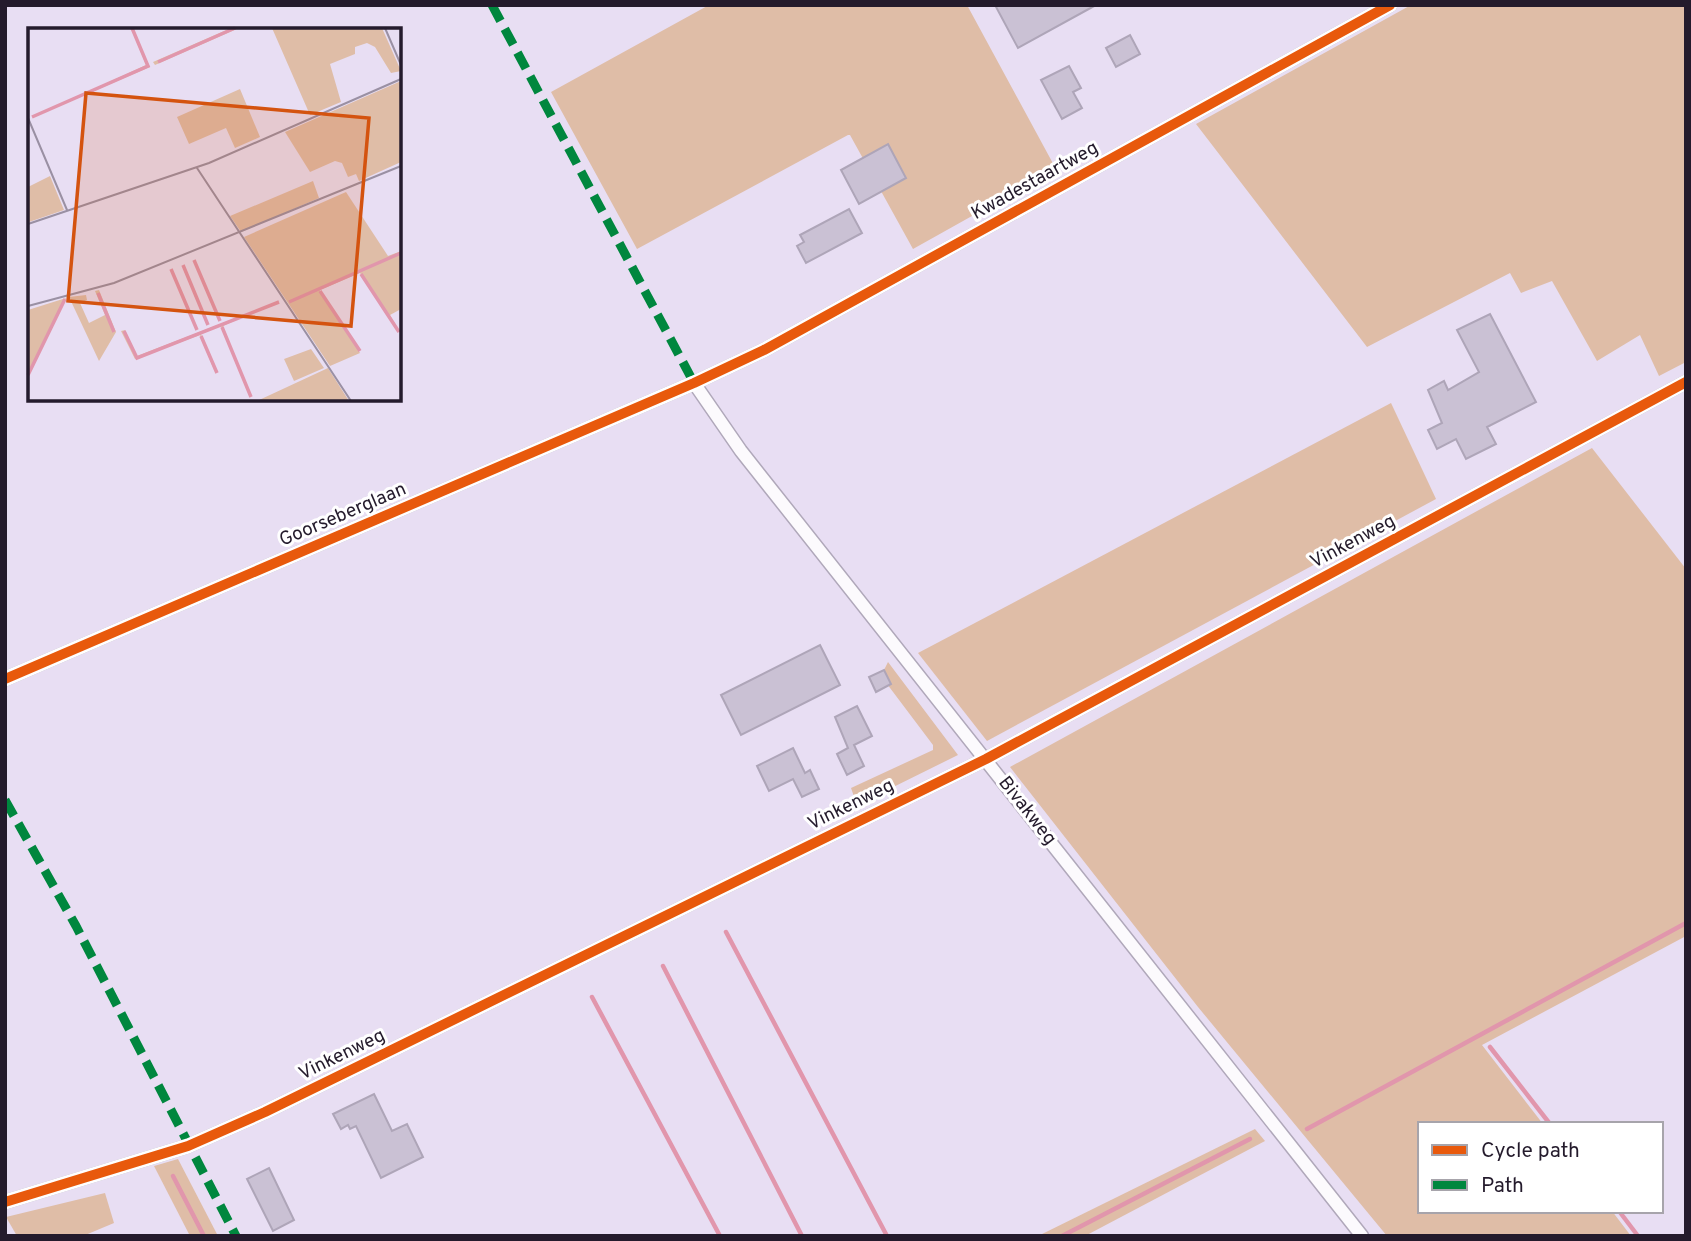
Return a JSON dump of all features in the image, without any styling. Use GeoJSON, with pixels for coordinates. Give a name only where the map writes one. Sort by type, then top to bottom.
{"type":"FeatureCollection","features":[{"type":"Feature","properties":{"kind":"street","name":"Kwadestaartweg"},"geometry":{"type":"LineString","coordinates":[[694,383],[764,350],[1390,5]]}},
{"type":"Feature","properties":{"kind":"street","name":"Vinkenweg"},"geometry":{"type":"LineString","coordinates":[[5,1202],[188,1146],[986,759],[1686,382]]}},
{"type":"Feature","properties":{"kind":"street","name":"Goorseberglaan"},"geometry":{"type":"LineString","coordinates":[[5,679],[694,383]]}},
{"type":"Feature","properties":{"kind":"street","name":"Bivakweg"},"geometry":{"type":"LineString","coordinates":[[694,383],[741,451],[1362,1236]]}},
{"type":"Feature","properties":{"kind":"shaded area"},"geometry":{"type":"Polygon","coordinates":[[[709,5],[967,5],[1056,169],[913,249],[848,135],[637,249],[551,92],[709,5]]]}},
{"type":"Feature","properties":{"kind":"shaded area"},"geometry":{"type":"Polygon","coordinates":[[[1411,5],[1686,5],[1686,362],[1659,376],[1640,335],[1597,361],[1552,281],[1521,293],[1510,273],[1367,347],[1196,124],[1411,5]]]}},
{"type":"Feature","properties":{"kind":"shaded area"},"geometry":{"type":"Polygon","coordinates":[[[1391,403],[1436,499],[987,741],[918,653],[1391,403]]]}},
{"type":"Feature","properties":{"kind":"shaded area"},"geometry":{"type":"Polygon","coordinates":[[[1592,448],[1686,569],[1686,936],[1482,1045],[1541,1122],[1418,1122],[1418,1213],[1614,1213],[1631,1236],[1387,1236],[1198,1007],[1010,767],[1592,448]]]}},
{"type":"Feature","properties":{"kind":"shaded area"},"geometry":{"type":"Polygon","coordinates":[[[888,662],[958,755],[857,805],[851,788],[933,750],[933,745],[881,676],[888,662]]]}},
{"type":"Feature","properties":{"kind":"shaded area"},"geometry":{"type":"Polygon","coordinates":[[[1255,1129],[1265,1141],[1085,1236],[1038,1236],[1255,1129]]]}},
{"type":"Feature","properties":{"kind":"shaded area"},"geometry":{"type":"Polygon","coordinates":[[[178,1159],[218,1236],[190,1236],[154,1166],[178,1159]]]}},
{"type":"Feature","properties":{"kind":"shaded area"},"geometry":{"type":"Polygon","coordinates":[[[105,1193],[114,1223],[83,1236],[17,1236],[6,1217],[105,1193]]]}},
{"type":"Feature","properties":{"kind":"building"},"geometry":{"type":"Polygon","coordinates":[[[995,5],[1096,5],[1018,48],[995,5]]]}},
{"type":"Feature","properties":{"kind":"building"},"geometry":{"type":"Polygon","coordinates":[[[1130,35],[1140,54],[1116,67],[1106,48],[1130,35]]]}},
{"type":"Feature","properties":{"kind":"building"},"geometry":{"type":"Polygon","coordinates":[[[1069,66],[1081,88],[1073,92],[1082,108],[1062,119],[1041,80],[1069,66]]]}},
{"type":"Feature","properties":{"kind":"building"},"geometry":{"type":"Polygon","coordinates":[[[888,144],[906,178],[859,204],[841,170],[888,144]]]}},
{"type":"Feature","properties":{"kind":"building"},"geometry":{"type":"Polygon","coordinates":[[[849,209],[862,233],[806,263],[797,246],[804,242],[800,235],[849,209]]]}},
{"type":"Feature","properties":{"kind":"building"},"geometry":{"type":"Polygon","coordinates":[[[1490,314],[1536,402],[1487,427],[1496,444],[1466,459],[1456,439],[1437,449],[1428,430],[1442,423],[1428,390],[1444,381],[1448,390],[1479,372],[1457,330],[1490,314]]]}},
{"type":"Feature","properties":{"kind":"building"},"geometry":{"type":"Polygon","coordinates":[[[820,645],[840,685],[741,735],[721,695],[820,645]]]}},
{"type":"Feature","properties":{"kind":"building"},"geometry":{"type":"Polygon","coordinates":[[[884,670],[891,684],[876,692],[869,677],[884,670]]]}},
{"type":"Feature","properties":{"kind":"building"},"geometry":{"type":"Polygon","coordinates":[[[857,706],[872,736],[854,745],[864,766],[847,775],[837,754],[848,748],[835,717],[857,706]]]}},
{"type":"Feature","properties":{"kind":"building"},"geometry":{"type":"Polygon","coordinates":[[[793,748],[805,773],[810,770],[819,789],[802,797],[793,779],[769,791],[757,766],[793,748]]]}},
{"type":"Feature","properties":{"kind":"building"},"geometry":{"type":"Polygon","coordinates":[[[374,1094],[392,1131],[407,1124],[423,1157],[381,1178],[356,1126],[350,1129],[348,1125],[341,1129],[333,1114],[374,1094]]]}},
{"type":"Feature","properties":{"kind":"building"},"geometry":{"type":"Polygon","coordinates":[[[269,1168],[294,1220],[273,1231],[247,1179],[269,1168]]]}},
{"type":"Feature","properties":{"kind":"waterway"},"geometry":{"type":"LineString","coordinates":[[1307,1129],[1686,923]]}},
{"type":"Feature","properties":{"kind":"waterway"},"geometry":{"type":"LineString","coordinates":[[726,932],[887,1236]]}},
{"type":"Feature","properties":{"kind":"waterway"},"geometry":{"type":"LineString","coordinates":[[663,966],[802,1236]]}},
{"type":"Feature","properties":{"kind":"waterway"},"geometry":{"type":"LineString","coordinates":[[592,997],[720,1236]]}},
{"type":"Feature","properties":{"kind":"waterway"},"geometry":{"type":"LineString","coordinates":[[1490,1047],[1548,1122]]}},
{"type":"Feature","properties":{"kind":"waterway"},"geometry":{"type":"LineString","coordinates":[[1062,1236],[1250,1139]]}},
{"type":"Feature","properties":{"kind":"waterway"},"geometry":{"type":"LineString","coordinates":[[173,1176],[204,1236]]}},
{"type":"Feature","properties":{"kind":"waterway"},"geometry":{"type":"LineString","coordinates":[[1621,1213],[1638,1236]]}},
{"type":"Feature","properties":{"kind":"marked path"},"geometry":{"type":"LineString","coordinates":[[492,5],[694,383]]}},
{"type":"Feature","properties":{"kind":"marked path"},"geometry":{"type":"LineString","coordinates":[[5,800],[76,926],[236,1236]]}},
{"type":"Feature","properties":{"kind":"cycle path"},"geometry":{"type":"LineString","coordinates":[[5,679],[694,383],[764,350],[1390,5]]}},
{"type":"Feature","properties":{"kind":"cycle path"},"geometry":{"type":"LineString","coordinates":[[5,1202],[188,1146],[265,1112],[986,759],[1686,382]]}}]}
